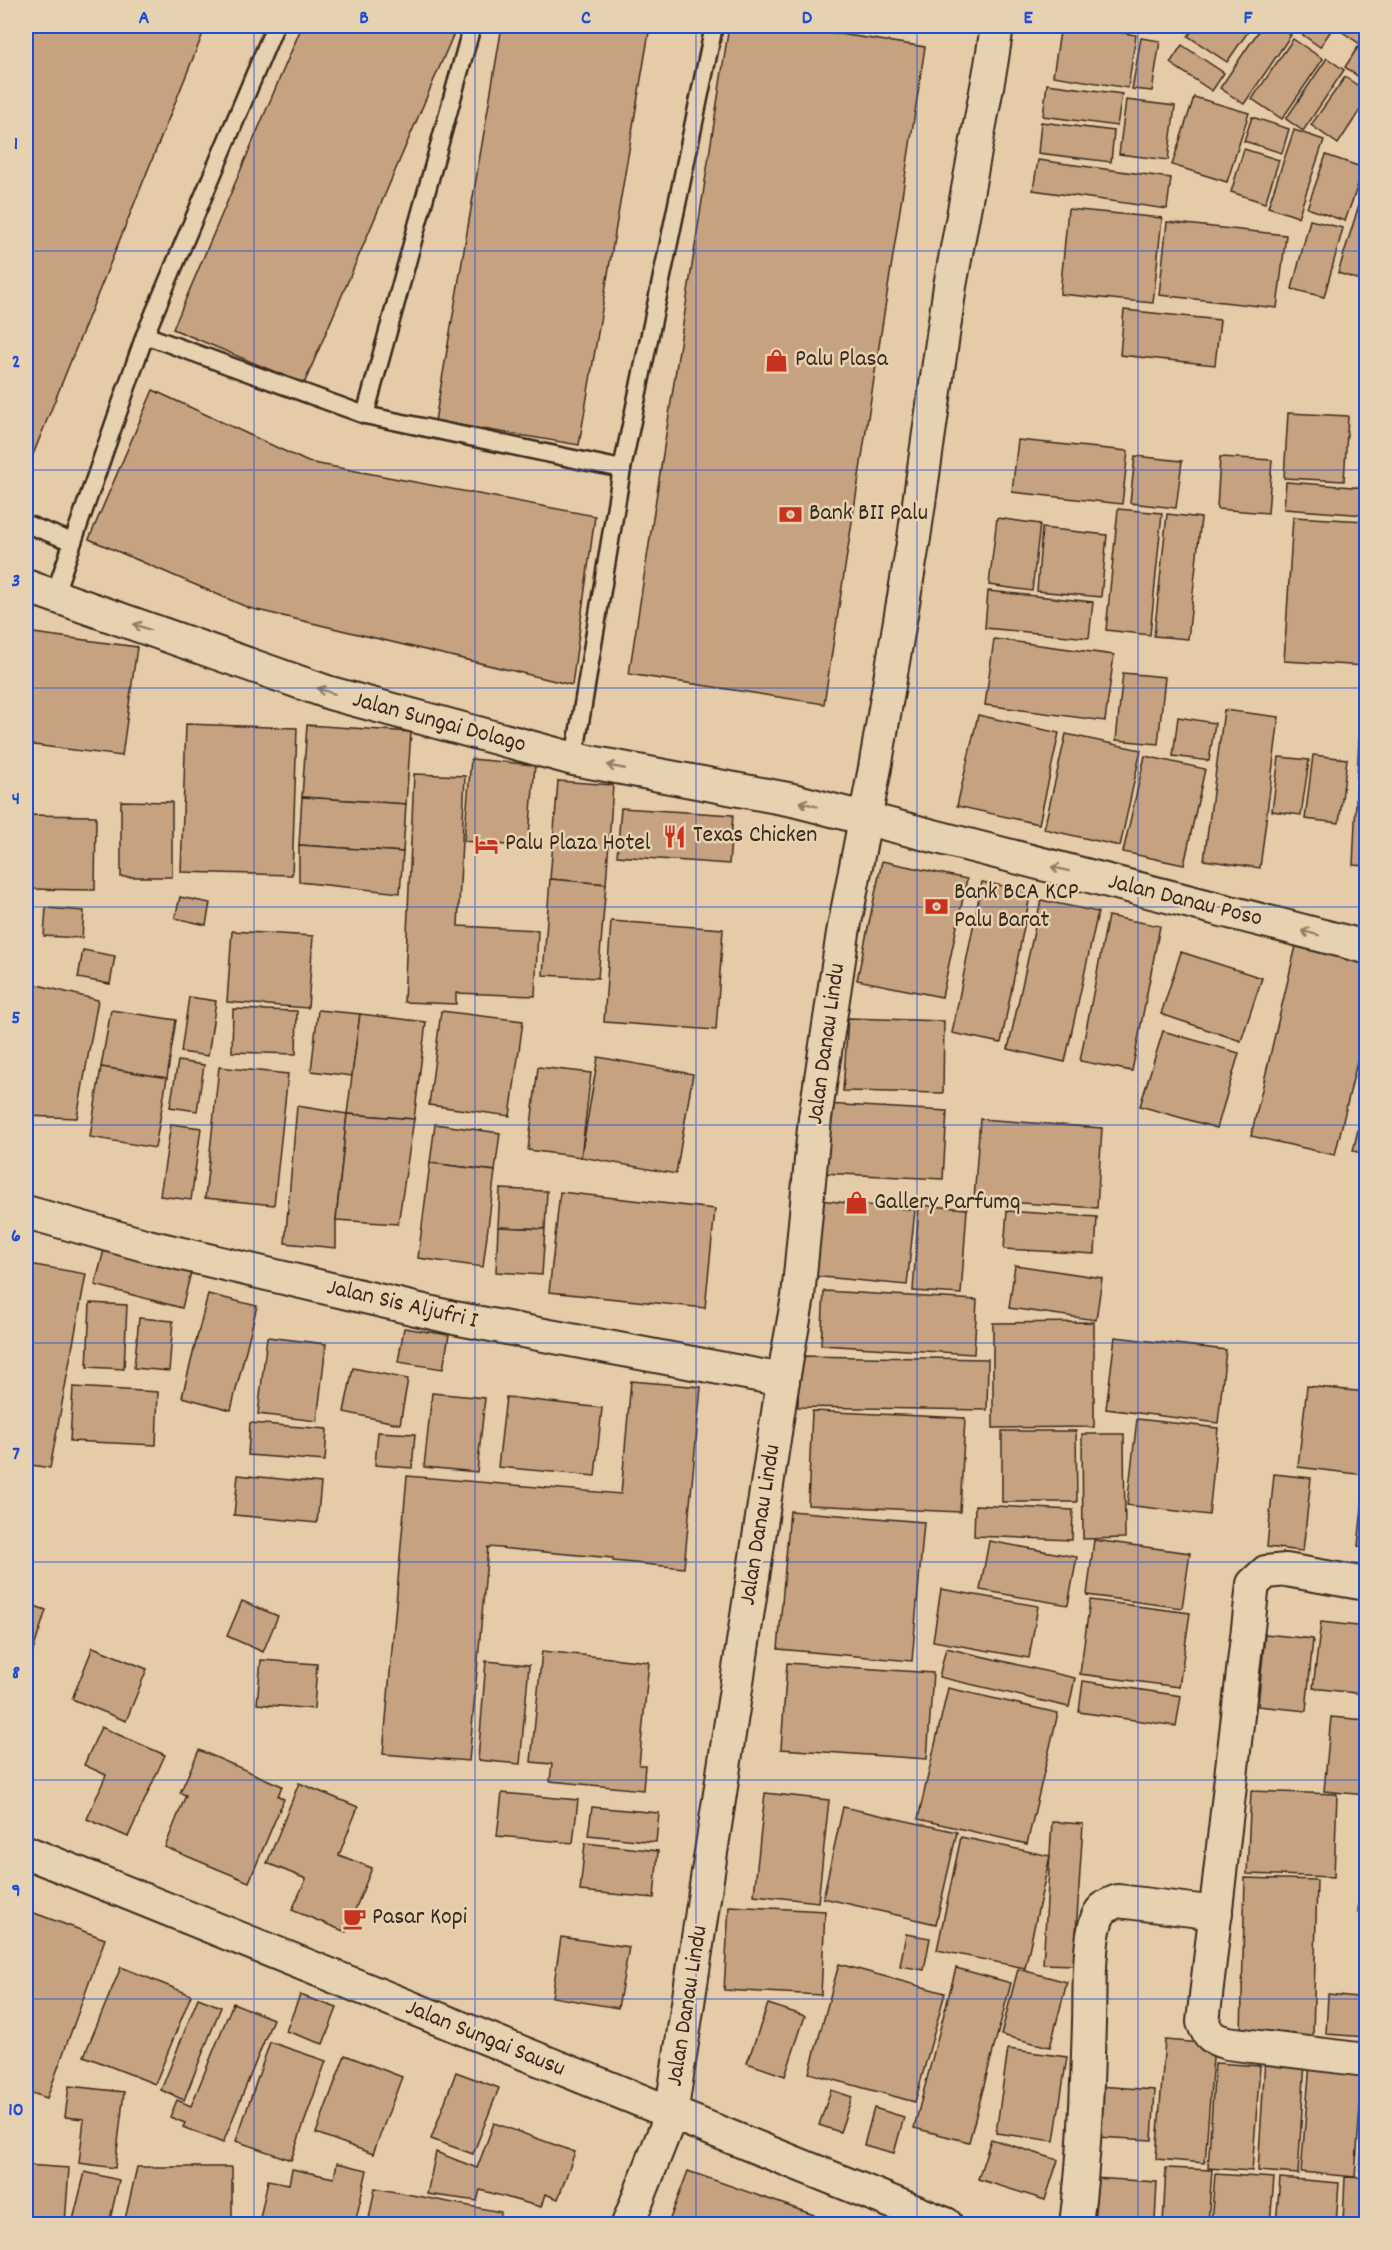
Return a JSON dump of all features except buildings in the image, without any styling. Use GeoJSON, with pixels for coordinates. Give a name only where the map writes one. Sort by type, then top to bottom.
{"type":"FeatureCollection","features":[{"type":"Feature","properties":{"kind":"street","name":"Jalan Danau Lindu"},"geometry":{"type":"LineString","coordinates":[[628,2224],[671,2115],[783,1380],[798,1297],[815,1118],[843,933],[875,768],[914,538],[950,286],[992,65],[997,26]]}},
{"type":"Feature","properties":{"kind":"street","name":"Jalan Sungai Dolago"},"geometry":{"type":"LineString","coordinates":[[40,591],[330,693],[574,759],[793,800],[864,819]]}},
{"type":"Feature","properties":{"kind":"street","name":"Jalan Danau Poso"},"geometry":{"type":"LineString","coordinates":[[864,819],[1366,947]]}},
{"type":"Feature","properties":{"kind":"street","name":"Jalan Sis Aljufri I"},"geometry":{"type":"LineString","coordinates":[[26,1212],[148,1246],[454,1318],[783,1380]]}},
{"type":"Feature","properties":{"kind":"street"},"geometry":{"type":"LineString","coordinates":[[1366,1584],[1286,1570],[1266,1572],[1253,1584],[1203,2010],[1203,2022],[1207,2033],[1214,2039],[1227,2043],[1366,2060]]}},
{"type":"Feature","properties":{"kind":"street","name":"Jalan Sungai Sausu"},"geometry":{"type":"LineString","coordinates":[[26,1852],[671,2115],[946,2224]]}},
{"type":"Feature","properties":{"kind":"street"},"geometry":{"type":"LineString","coordinates":[[1076,2224],[1084,2157],[1091,1964],[1095,1923],[1106,1905],[1118,1901],[1216,1913]]}},
{"type":"Feature","properties":{"kind":"lane"},"geometry":{"type":"LineString","coordinates":[[40,591],[73,542],[145,335],[275,26]]}},
{"type":"Feature","properties":{"kind":"lane"},"geometry":{"type":"LineString","coordinates":[[365,415],[472,26]]}},
{"type":"Feature","properties":{"kind":"lane"},"geometry":{"type":"LineString","coordinates":[[574,759],[622,469],[714,26]]}},
{"type":"Feature","properties":{"kind":"lane"},"geometry":{"type":"LineString","coordinates":[[145,335],[365,415],[622,469]]}},
{"type":"Feature","properties":{"kind":"lane"},"geometry":{"type":"LineString","coordinates":[[26,524],[73,542]]}},
{"type":"Feature","properties":{"kind":"place","name":"Palu Plasa"},"geometry":{"type":"Point","coordinates":[777,360]}},
{"type":"Feature","properties":{"kind":"place","name":"Bank BII Palu"},"geometry":{"type":"Point","coordinates":[791,514]}},
{"type":"Feature","properties":{"kind":"place","name":"Texas Chicken"},"geometry":{"type":"Point","coordinates":[675,836]}},
{"type":"Feature","properties":{"kind":"place","name":"Palu Plaza Hotel"},"geometry":{"type":"Point","coordinates":[487,844]}},
{"type":"Feature","properties":{"kind":"place","name":"Bank BCA KCP Palu Barat"},"geometry":{"type":"Point","coordinates":[936,907]}},
{"type":"Feature","properties":{"kind":"place","name":"Gallery Parfumq"},"geometry":{"type":"Point","coordinates":[856,1203]}},
{"type":"Feature","properties":{"kind":"place","name":"Pasar Kopi"},"geometry":{"type":"Point","coordinates":[354,1918]}}]}
